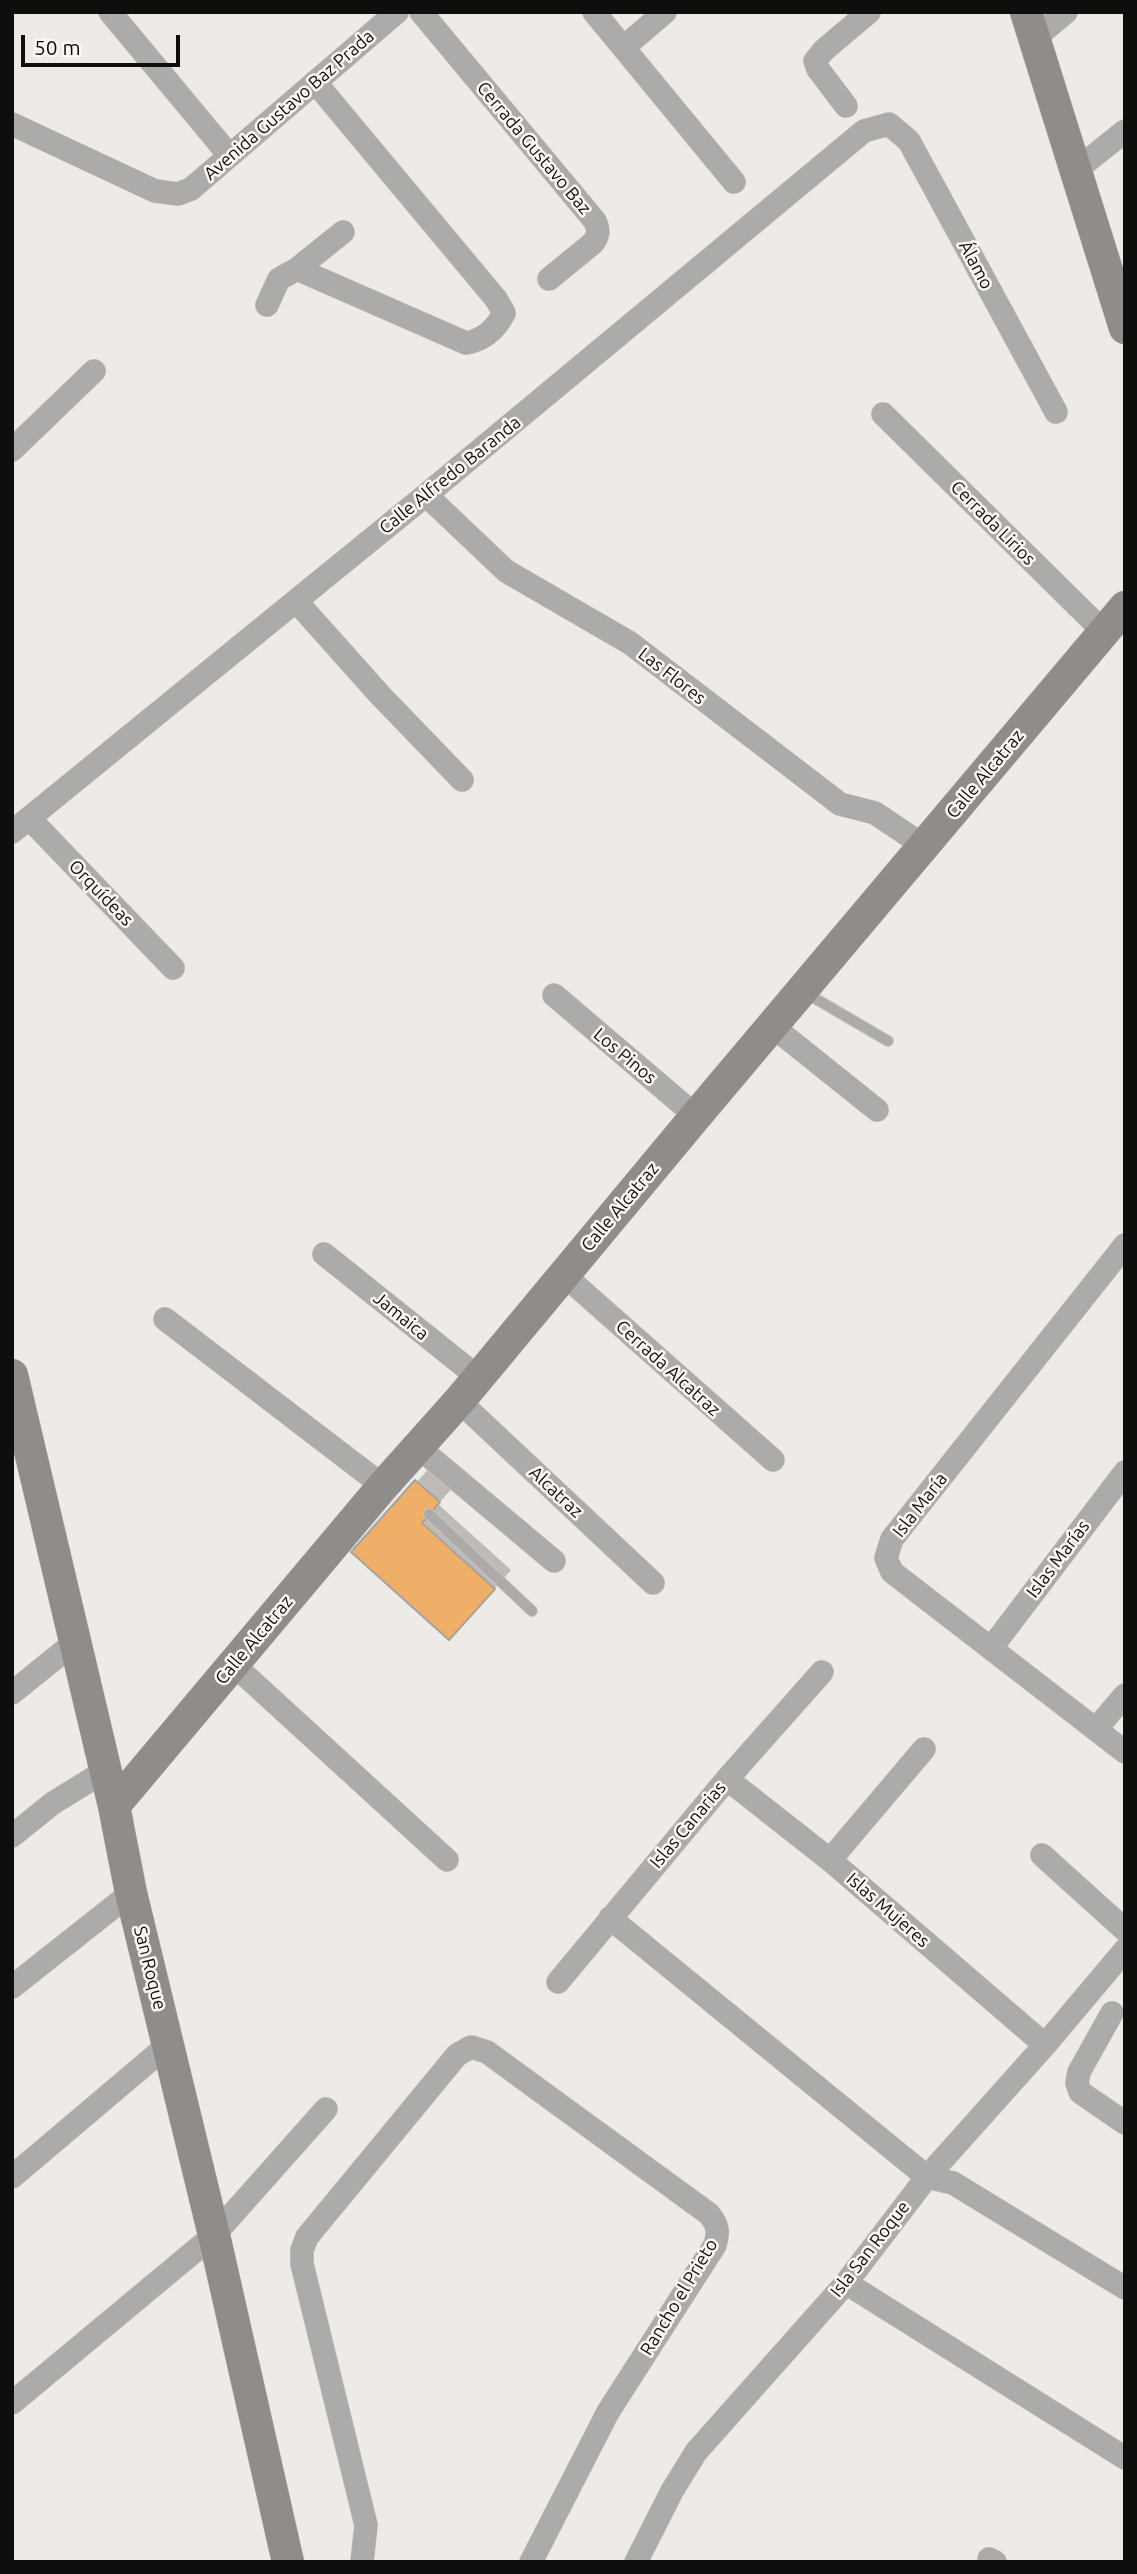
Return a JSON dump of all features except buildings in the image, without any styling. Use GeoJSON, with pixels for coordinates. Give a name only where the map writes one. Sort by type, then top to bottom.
{"type":"FeatureCollection","features":[{"type":"Feature","properties":{"kind":"main road"},"geometry":{"type":"LineString","coordinates":[[1031,25],[1125,328]]}},
{"type":"Feature","properties":{"kind":"main road","name":"Calle Alcatraz"},"geometry":{"type":"LineString","coordinates":[[114,1806],[389,1487],[418,1447],[1125,607]]}},
{"type":"Feature","properties":{"kind":"main road","name":"San Roque"},"geometry":{"type":"LineString","coordinates":[[12,1375],[19,1432],[75,1642],[288,2562]]}},
{"type":"Feature","properties":{"kind":"street"},"geometry":{"type":"LineString","coordinates":[[110,12],[229,155]]}},
{"type":"Feature","properties":{"kind":"street","name":"Avenida Gustavo Baz Prada"},"geometry":{"type":"LineString","coordinates":[[12,124],[155,191],[178,194],[191,189],[397,12]]}},
{"type":"Feature","properties":{"kind":"street","name":"Cerrada Gustavo Baz"},"geometry":{"type":"LineString","coordinates":[[421,12],[599,228],[593,243],[549,279]]}},
{"type":"Feature","properties":{"kind":"street"},"geometry":{"type":"LineString","coordinates":[[594,12],[734,182]]}},
{"type":"Feature","properties":{"kind":"street"},"geometry":{"type":"LineString","coordinates":[[624,47],[665,12]]}},
{"type":"Feature","properties":{"kind":"street"},"geometry":{"type":"LineString","coordinates":[[846,106],[815,61],[869,12]]}},
{"type":"Feature","properties":{"kind":"street"},"geometry":{"type":"LineString","coordinates":[[1031,25],[1066,12]]}},
{"type":"Feature","properties":{"kind":"street"},"geometry":{"type":"LineString","coordinates":[[297,269],[466,343],[480,340],[499,323],[504,313],[496,299],[315,82]]}},
{"type":"Feature","properties":{"kind":"street","name":"Álamo"},"geometry":{"type":"LineString","coordinates":[[889,124],[909,141],[1056,412]]}},
{"type":"Feature","properties":{"kind":"street","name":"Calle Alfredo Baranda"},"geometry":{"type":"LineString","coordinates":[[21,825],[426,495],[864,131],[889,124]]}},
{"type":"Feature","properties":{"kind":"street"},"geometry":{"type":"LineString","coordinates":[[1076,170],[1125,131]]}},
{"type":"Feature","properties":{"kind":"street"},"geometry":{"type":"LineString","coordinates":[[267,305],[279,279],[297,269],[343,232]]}},
{"type":"Feature","properties":{"kind":"street"},"geometry":{"type":"LineString","coordinates":[[12,450],[94,371]]}},
{"type":"Feature","properties":{"kind":"street","name":"Cerrada Lirios"},"geometry":{"type":"LineString","coordinates":[[883,414],[1104,632]]}},
{"type":"Feature","properties":{"kind":"street","name":"Las Flores"},"geometry":{"type":"LineString","coordinates":[[426,495],[506,570],[631,642],[840,804],[875,813],[924,846]]}},
{"type":"Feature","properties":{"kind":"street"},"geometry":{"type":"LineString","coordinates":[[296,601],[380,695],[462,780]]}},
{"type":"Feature","properties":{"kind":"street","name":"Orquídeas"},"geometry":{"type":"LineString","coordinates":[[21,825],[173,968]]}},
{"type":"Feature","properties":{"kind":"street","name":"Los Pinos"},"geometry":{"type":"LineString","coordinates":[[554,995],[696,1116]]}},
{"type":"Feature","properties":{"kind":"street"},"geometry":{"type":"LineString","coordinates":[[772,1026],[877,1110]]}},
{"type":"Feature","properties":{"kind":"street","name":"Isla María"},"geometry":{"type":"LineString","coordinates":[[1125,1245],[892,1539],[886,1558],[892,1572],[1125,1752]]}},
{"type":"Feature","properties":{"kind":"street","name":"Jamaica"},"geometry":{"type":"LineString","coordinates":[[324,1254],[469,1389]]}},
{"type":"Feature","properties":{"kind":"street","name":"Cerrada Alcatraz"},"geometry":{"type":"LineString","coordinates":[[564,1275],[772,1461]]}},
{"type":"Feature","properties":{"kind":"street"},"geometry":{"type":"LineString","coordinates":[[165,1319],[389,1487]]}},
{"type":"Feature","properties":{"kind":"street","name":"Alcatraz"},"geometry":{"type":"LineString","coordinates":[[469,1389],[653,1583]]}},
{"type":"Feature","properties":{"kind":"street"},"geometry":{"type":"LineString","coordinates":[[418,1447],[554,1561]]}},
{"type":"Feature","properties":{"kind":"street","name":"Islas Marías"},"geometry":{"type":"LineString","coordinates":[[992,1647],[1125,1472]]}},
{"type":"Feature","properties":{"kind":"street"},"geometry":{"type":"LineString","coordinates":[[12,1693],[75,1642]]}},
{"type":"Feature","properties":{"kind":"street"},"geometry":{"type":"LineString","coordinates":[[234,1665],[447,1860]]}},
{"type":"Feature","properties":{"kind":"street","name":"Islas Canarias"},"geometry":{"type":"LineString","coordinates":[[558,1982],[727,1779],[822,1672]]}},
{"type":"Feature","properties":{"kind":"street"},"geometry":{"type":"LineString","coordinates":[[1096,1729],[1125,1695]]}},
{"type":"Feature","properties":{"kind":"street"},"geometry":{"type":"LineString","coordinates":[[830,1860],[924,1749]]}},
{"type":"Feature","properties":{"kind":"street"},"geometry":{"type":"LineString","coordinates":[[12,1836],[53,1803],[105,1771]]}},
{"type":"Feature","properties":{"kind":"street","name":"Islas Mujeres"},"geometry":{"type":"LineString","coordinates":[[727,1779],[830,1860],[1045,2045]]}},
{"type":"Feature","properties":{"kind":"street"},"geometry":{"type":"LineString","coordinates":[[1042,1855],[1125,1930]]}},
{"type":"Feature","properties":{"kind":"street"},"geometry":{"type":"LineString","coordinates":[[12,1987],[131,1893]]}},
{"type":"Feature","properties":{"kind":"street"},"geometry":{"type":"LineString","coordinates":[[610,1918],[927,2176],[953,2183],[1125,2288]]}},
{"type":"Feature","properties":{"kind":"street","name":"Isla San Roque"},"geometry":{"type":"LineString","coordinates":[[636,2562],[671,2491],[696,2452],[846,2283],[927,2176],[1045,2045],[1125,1950]]}},
{"type":"Feature","properties":{"kind":"street"},"geometry":{"type":"LineString","coordinates":[[1081,2003],[1119,2007],[1079,2072],[1077,2082],[1080,2092],[1125,2123]]}},
{"type":"Feature","properties":{"kind":"street"},"geometry":{"type":"LineString","coordinates":[[12,2177],[169,2044]]}},
{"type":"Feature","properties":{"kind":"street","name":"Rancho el Prieto"},"geometry":{"type":"LineString","coordinates":[[362,2562],[366,2525],[302,2264],[302,2250],[307,2237],[457,2055],[471,2047],[487,2052],[709,2214],[716,2223],[718,2234],[715,2245],[608,2412],[531,2562]]}},
{"type":"Feature","properties":{"kind":"street"},"geometry":{"type":"LineString","coordinates":[[12,2403],[214,2235],[326,2109]]}},
{"type":"Feature","properties":{"kind":"street"},"geometry":{"type":"LineString","coordinates":[[846,2283],[1125,2458]]}},
{"type":"Feature","properties":{"kind":"lane"},"geometry":{"type":"LineString","coordinates":[[801,991],[888,1041]]}},
{"type":"Feature","properties":{"kind":"lane"},"geometry":{"type":"LineString","coordinates":[[429,1514],[532,1611]]}}]}
